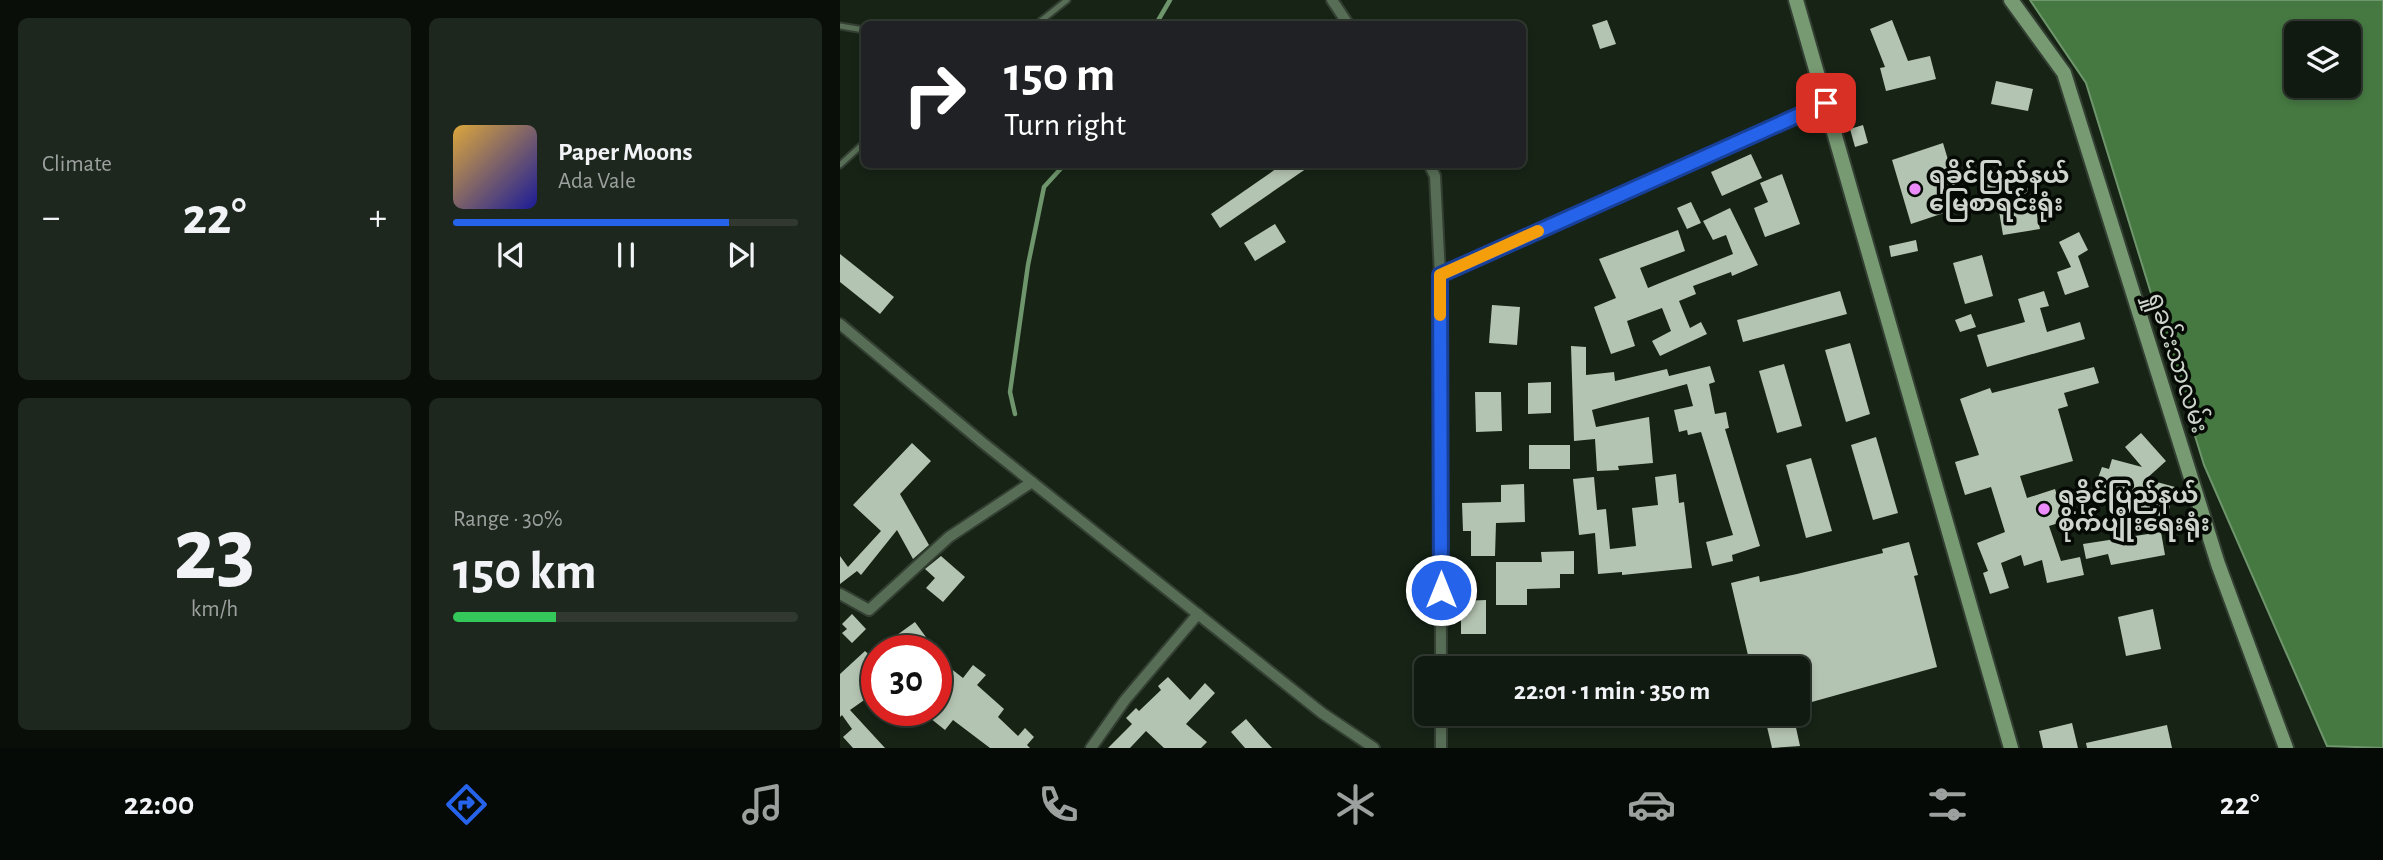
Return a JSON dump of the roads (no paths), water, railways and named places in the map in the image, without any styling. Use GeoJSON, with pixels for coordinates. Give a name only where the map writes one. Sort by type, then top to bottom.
{"type":"FeatureCollection","features":[{"type":"Feature","properties":{"kind":"street"},"geometry":{"type":"LineString","coordinates":[[1332,0],[1346,21]]}},
{"type":"Feature","properties":{"kind":"street"},"geometry":{"type":"LineString","coordinates":[[1797,0],[2011,748]]}},
{"type":"Feature","properties":{"kind":"street","name":"ရှုခင်းသာလမ်း"},"geometry":{"type":"LineString","coordinates":[[2011,0],[2064,73],[2218,564],[2286,748]]}},
{"type":"Feature","properties":{"kind":"street"},"geometry":{"type":"LineString","coordinates":[[1440,275],[1826,103]]}},
{"type":"Feature","properties":{"kind":"street"},"geometry":{"type":"LineString","coordinates":[[1431,168],[1435,176],[1440,275],[1441,656]]}},
{"type":"Feature","properties":{"kind":"street"},"geometry":{"type":"LineString","coordinates":[[840,324],[1032,482],[1322,713],[1374,748]]}},
{"type":"Feature","properties":{"kind":"street"},"geometry":{"type":"LineString","coordinates":[[840,594],[869,610],[950,537],[1032,482]]}},
{"type":"Feature","properties":{"kind":"street"},"geometry":{"type":"LineString","coordinates":[[1091,748],[1132,692],[1198,614]]}},
{"type":"Feature","properties":{"kind":"street"},"geometry":{"type":"LineString","coordinates":[[1441,726],[1441,748]]}},
{"type":"Feature","properties":{"kind":"lane"},"geometry":{"type":"LineString","coordinates":[[1041,21],[1067,0]]}},
{"type":"Feature","properties":{"kind":"lane"},"geometry":{"type":"LineString","coordinates":[[840,26],[861,30]]}},
{"type":"Feature","properties":{"kind":"lane"},"geometry":{"type":"LineString","coordinates":[[840,165],[861,146]]}},
{"type":"Feature","properties":{"kind":"waterway"},"geometry":{"type":"LineString","coordinates":[[1158,21],[1170,0]]}},
{"type":"Feature","properties":{"kind":"waterway"},"geometry":{"type":"LineString","coordinates":[[1015,414],[1010,392],[1028,265],[1044,187],[1061,168]]}},
{"type":"Feature","properties":{"kind":"place","name":"ရခိုင်ပြည်နယ် မြေစာရင်းရုံး"},"geometry":{"type":"Point","coordinates":[1915,189]}},
{"type":"Feature","properties":{"kind":"place","name":"ရခိုင်ပြည်နယ် စိုက်ပျိုးရေးရုံး"},"geometry":{"type":"Point","coordinates":[2044,509]}}]}
